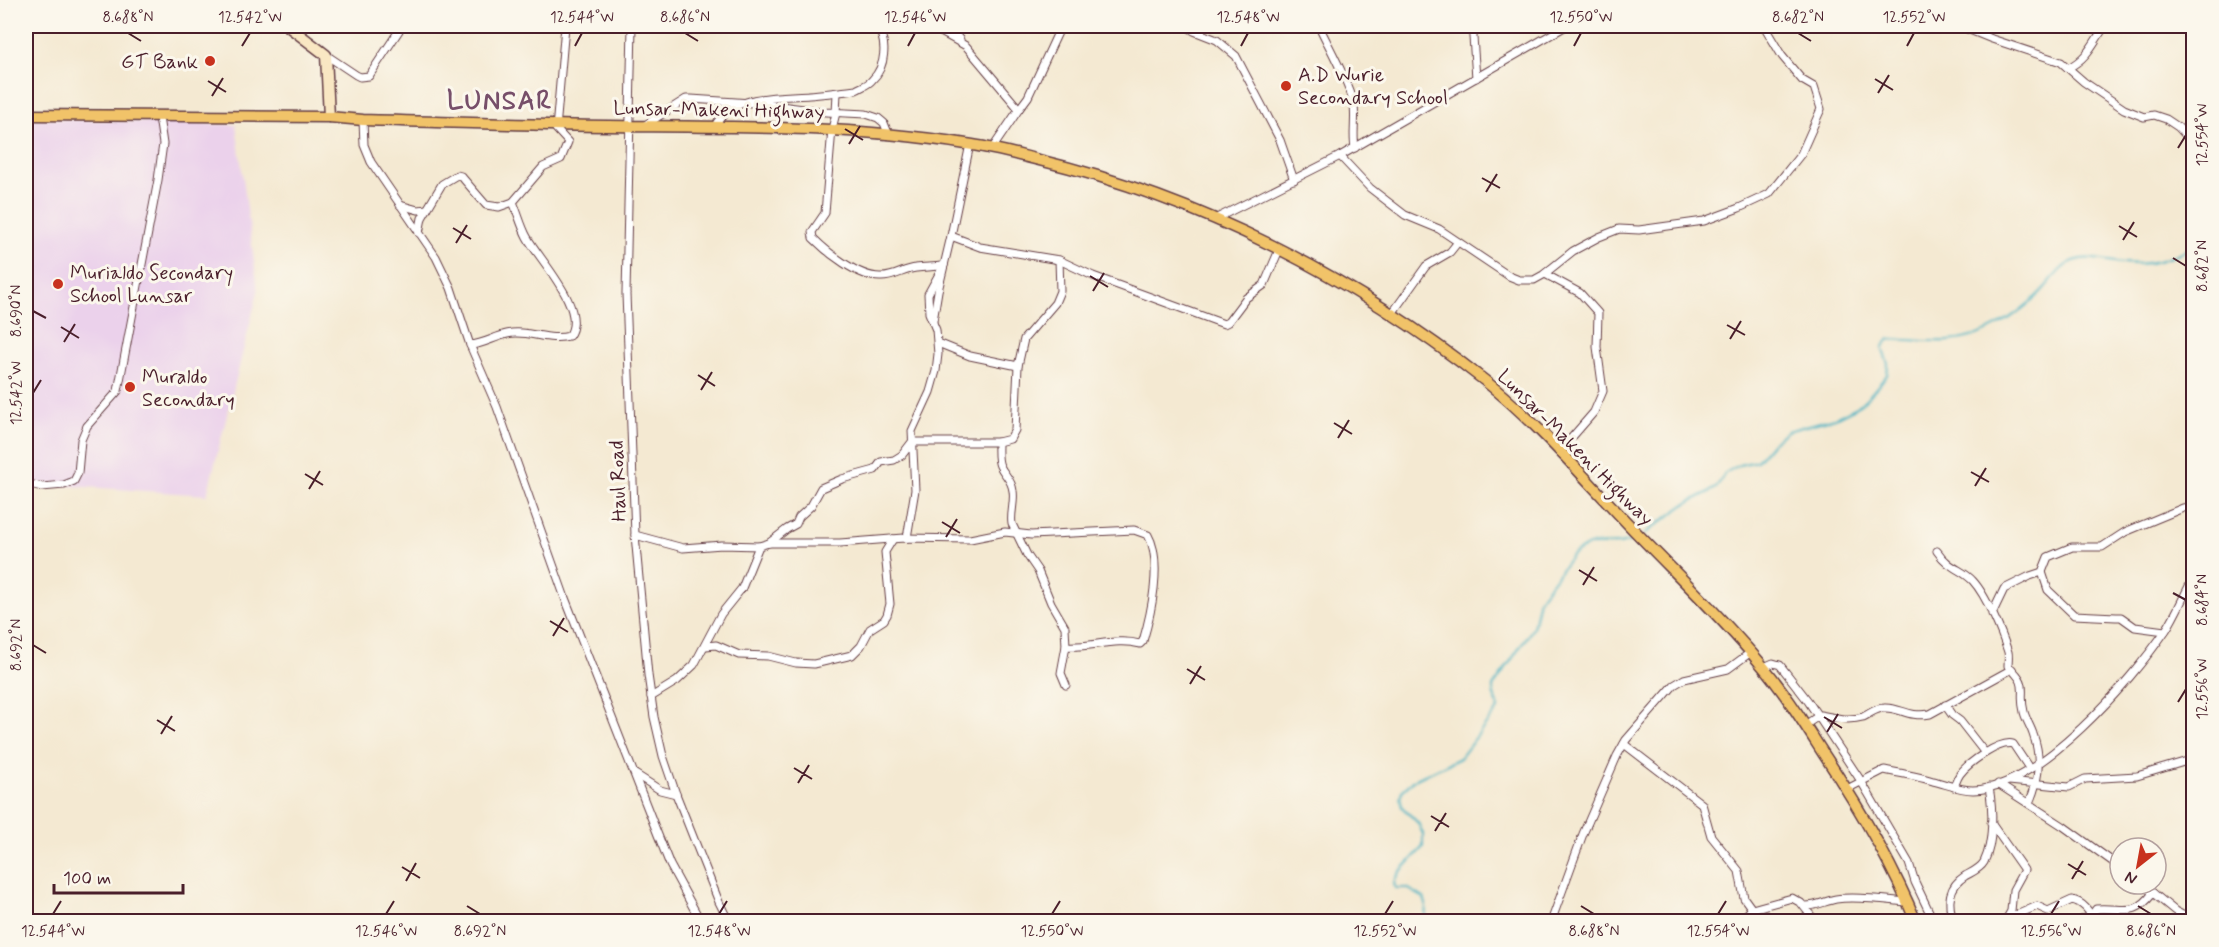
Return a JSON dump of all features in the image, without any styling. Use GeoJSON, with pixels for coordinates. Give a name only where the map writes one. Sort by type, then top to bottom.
{"type":"FeatureCollection","features":[{"type":"Feature","properties":{"kind":"main road","name":"Lunsar-Makeni Highway"},"geometry":{"type":"LineString","coordinates":[[26,115],[329,117],[363,120],[614,126],[832,129],[888,133],[970,144],[1120,182],[1217,218],[1332,278],[1391,315],[1484,381],[1528,419],[1560,451],[1764,667],[1805,725],[1870,827],[1916,921]]}},
{"type":"Feature","properties":{"kind":"street"},"geometry":{"type":"LineString","coordinates":[[288,26],[360,77],[369,76],[402,26]]}},
{"type":"Feature","properties":{"kind":"street"},"geometry":{"type":"LineString","coordinates":[[419,233],[420,224],[427,209],[442,184],[457,175],[465,179],[486,205],[499,207],[513,202],[543,167],[556,163],[565,153],[568,142],[557,131],[557,124],[566,26]]}},
{"type":"Feature","properties":{"kind":"street","name":"Haul Road"},"geometry":{"type":"LineString","coordinates":[[632,26],[626,294],[635,535],[651,697],[658,737],[676,794],[718,902],[729,921]]}},
{"type":"Feature","properties":{"kind":"street"},"geometry":{"type":"LineString","coordinates":[[715,126],[719,118],[746,102],[762,97],[837,93],[856,90],[872,81],[882,59],[885,42],[876,26]]}},
{"type":"Feature","properties":{"kind":"street"},"geometry":{"type":"LineString","coordinates":[[930,26],[966,46]]}},
{"type":"Feature","properties":{"kind":"street"},"geometry":{"type":"LineString","coordinates":[[948,26],[1019,109]]}},
{"type":"Feature","properties":{"kind":"street"},"geometry":{"type":"LineString","coordinates":[[992,149],[1028,97],[1061,26]]}},
{"type":"Feature","properties":{"kind":"street"},"geometry":{"type":"LineString","coordinates":[[1186,26],[1217,40],[1236,57],[1280,140],[1294,180]]}},
{"type":"Feature","properties":{"kind":"street"},"geometry":{"type":"LineString","coordinates":[[1319,26],[1353,100],[1355,117],[1353,136],[1356,148]]}},
{"type":"Feature","properties":{"kind":"street"},"geometry":{"type":"LineString","coordinates":[[1474,26],[1476,78]]}},
{"type":"Feature","properties":{"kind":"street"},"geometry":{"type":"LineString","coordinates":[[1217,218],[1356,148],[1566,26]]}},
{"type":"Feature","properties":{"kind":"street"},"geometry":{"type":"LineString","coordinates":[[1340,156],[1370,188],[1405,215],[1438,229],[1519,280],[1534,280],[1573,251],[1619,229],[1639,230],[1704,221],[1768,194],[1801,154],[1821,109],[1814,87],[1802,80],[1764,26]]}},
{"type":"Feature","properties":{"kind":"street"},"geometry":{"type":"LineString","coordinates":[[1960,26],[2052,58],[2124,109],[2144,117],[2154,115],[2166,119],[2178,127],[2193,144]]}},
{"type":"Feature","properties":{"kind":"street"},"geometry":{"type":"LineString","coordinates":[[2068,68],[2081,61],[2089,53],[2105,26]]}},
{"type":"Feature","properties":{"kind":"street"},"geometry":{"type":"LineString","coordinates":[[326,55],[329,117]]}},
{"type":"Feature","properties":{"kind":"street"},"geometry":{"type":"LineString","coordinates":[[837,93],[825,213],[812,232],[813,238],[844,263],[869,275],[881,277],[916,268],[934,268],[944,265]]}},
{"type":"Feature","properties":{"kind":"street"},"geometry":{"type":"LineString","coordinates":[[645,125],[686,99],[746,102],[836,113],[866,114],[884,123],[888,133]]}},
{"type":"Feature","properties":{"kind":"street"},"geometry":{"type":"LineString","coordinates":[[26,483],[42,487],[64,485],[74,480],[78,473],[81,440],[87,426],[118,391],[158,180],[163,144],[159,117]]}},
{"type":"Feature","properties":{"kind":"street"},"geometry":{"type":"LineString","coordinates":[[363,120],[364,145],[371,162],[436,257],[451,288],[470,345],[497,407],[565,598],[670,865],[701,921]]}},
{"type":"Feature","properties":{"kind":"street"},"geometry":{"type":"LineString","coordinates":[[907,538],[915,490],[912,441],[914,425],[930,392],[936,371],[939,343],[927,303],[928,294],[944,265],[970,144]]}},
{"type":"Feature","properties":{"kind":"street"},"geometry":{"type":"LineString","coordinates":[[470,345],[479,345],[507,333],[559,338],[569,336],[572,332],[572,312],[565,291],[526,236],[513,202]]}},
{"type":"Feature","properties":{"kind":"street"},"geometry":{"type":"LineString","coordinates":[[400,205],[409,209],[427,209]]}},
{"type":"Feature","properties":{"kind":"street"},"geometry":{"type":"LineString","coordinates":[[951,236],[988,248],[1059,260],[1093,276],[1224,324],[1246,298],[1264,285],[1279,250]]}},
{"type":"Feature","properties":{"kind":"street"},"geometry":{"type":"LineString","coordinates":[[1391,315],[1426,266],[1450,252],[1458,242]]}},
{"type":"Feature","properties":{"kind":"street"},"geometry":{"type":"LineString","coordinates":[[912,441],[998,442],[1010,439],[1015,430],[1018,366],[1024,339],[1055,303],[1060,291],[1059,260]]}},
{"type":"Feature","properties":{"kind":"street"},"geometry":{"type":"LineString","coordinates":[[1545,274],[1580,293],[1598,313],[1597,347],[1603,391],[1594,412],[1560,451]]}},
{"type":"Feature","properties":{"kind":"street"},"geometry":{"type":"LineString","coordinates":[[939,343],[970,356],[1018,366]]}},
{"type":"Feature","properties":{"kind":"street"},"geometry":{"type":"LineString","coordinates":[[769,543],[796,524],[799,517],[811,506],[821,488],[842,479],[875,470],[881,462],[894,460],[902,455],[912,441]]}},
{"type":"Feature","properties":{"kind":"street"},"geometry":{"type":"LineString","coordinates":[[998,442],[999,465],[1011,481],[1014,493],[1014,509],[1011,519],[1065,627],[1066,646],[1061,673],[1066,685]]}},
{"type":"Feature","properties":{"kind":"street"},"geometry":{"type":"LineString","coordinates":[[2165,631],[2134,627],[2116,616],[2074,615],[2048,590],[2042,572],[2048,557],[2072,547],[2102,547],[2125,532],[2193,506]]}},
{"type":"Feature","properties":{"kind":"street"},"geometry":{"type":"LineString","coordinates":[[635,535],[683,548],[722,545],[759,546],[769,543],[840,543],[907,538],[970,539],[1005,532],[1031,535],[1134,530],[1144,532],[1152,541],[1155,573],[1152,608],[1143,641],[1140,644],[1128,641],[1078,647],[1066,646]]}},
{"type":"Feature","properties":{"kind":"street"},"geometry":{"type":"LineString","coordinates":[[706,646],[716,645],[739,655],[780,657],[796,663],[814,664],[852,655],[861,646],[870,629],[884,620],[887,615],[890,604],[885,552],[893,539]]}},
{"type":"Feature","properties":{"kind":"street"},"geometry":{"type":"LineString","coordinates":[[651,697],[677,681],[694,665],[722,614],[742,588],[759,546]]}},
{"type":"Feature","properties":{"kind":"street"},"geometry":{"type":"LineString","coordinates":[[1937,551],[1952,568],[1972,579],[1988,603],[2008,652],[2008,666],[2019,676],[2023,686],[2024,712],[2035,737],[2039,772],[2029,803]]}},
{"type":"Feature","properties":{"kind":"street"},"geometry":{"type":"LineString","coordinates":[[1992,614],[2004,589],[2042,572]]}},
{"type":"Feature","properties":{"kind":"street"},"geometry":{"type":"LineString","coordinates":[[1846,789],[1884,770],[1970,790],[2007,781],[2029,768],[2068,739],[2117,694],[2165,631],[2193,577]]}},
{"type":"Feature","properties":{"kind":"street"},"geometry":{"type":"LineString","coordinates":[[1551,921],[1583,834],[1624,744],[1674,685],[1684,679],[1728,669],[1750,652]]}},
{"type":"Feature","properties":{"kind":"street"},"geometry":{"type":"LineString","coordinates":[[1764,667],[1773,663],[1780,665],[1808,701],[1861,781],[1909,863],[1915,882],[1934,921]]}},
{"type":"Feature","properties":{"kind":"street"},"geometry":{"type":"LineString","coordinates":[[1805,725],[1821,715],[1836,719],[1851,719],[1864,717],[1875,709],[1886,707],[1918,716],[1930,714],[2012,669]]}},
{"type":"Feature","properties":{"kind":"street"},"geometry":{"type":"LineString","coordinates":[[1945,705],[1985,753]]}},
{"type":"Feature","properties":{"kind":"street"},"geometry":{"type":"LineString","coordinates":[[1954,787],[1957,778],[1967,766],[1985,753],[2009,742],[2016,748],[2029,768]]}},
{"type":"Feature","properties":{"kind":"street"},"geometry":{"type":"LineString","coordinates":[[1624,744],[1702,804],[1711,836],[1739,872],[1744,898],[1752,909]]}},
{"type":"Feature","properties":{"kind":"street"},"geometry":{"type":"LineString","coordinates":[[2007,781],[2069,787],[2085,779],[2137,776],[2193,759]]}},
{"type":"Feature","properties":{"kind":"street"},"geometry":{"type":"LineString","coordinates":[[635,774],[660,790],[676,794]]}},
{"type":"Feature","properties":{"kind":"street"},"geometry":{"type":"LineString","coordinates":[[1998,784],[2108,859]]}},
{"type":"Feature","properties":{"kind":"street"},"geometry":{"type":"LineString","coordinates":[[1954,921],[1949,906],[1952,891],[1963,877],[1982,865],[1986,857],[1991,822],[1989,787]]}},
{"type":"Feature","properties":{"kind":"street"},"geometry":{"type":"LineString","coordinates":[[1991,822],[2024,870],[2013,890],[2011,911],[2004,921]]}},
{"type":"Feature","properties":{"kind":"street"},"geometry":{"type":"LineString","coordinates":[[2077,921],[2092,918],[2097,909],[2132,910],[2143,906],[2151,896]]}},
{"type":"Feature","properties":{"kind":"street"},"geometry":{"type":"LineString","coordinates":[[2157,896],[2175,911],[2193,921]]}},
{"type":"Feature","properties":{"kind":"street"},"geometry":{"type":"LineString","coordinates":[[1738,921],[1752,909],[1785,899],[1798,900],[1816,921]]}},
{"type":"Feature","properties":{"kind":"street"},"geometry":{"type":"LineString","coordinates":[[1804,906],[1814,906],[1838,899],[1907,902]]}},
{"type":"Feature","properties":{"kind":"street"},"geometry":{"type":"LineString","coordinates":[[2004,921],[2037,906],[2048,911],[2072,900],[2080,903],[2092,918]]}},
{"type":"Feature","properties":{"kind":"shaded area","name":"Muraldo Secondary"},"geometry":{"type":"Polygon","coordinates":[[[26,118],[236,125],[258,291],[207,495],[26,483],[26,118]]]}},
{"type":"Feature","properties":{"kind":"waterway"},"geometry":{"type":"LineString","coordinates":[[1644,534],[1684,505],[1716,488],[1725,473],[1739,465],[1757,461],[1772,443],[1787,431],[1835,418],[1857,407],[1887,375],[1888,364],[1882,348],[1889,339],[1949,341],[1975,336],[2011,318],[2069,263],[2080,259],[2134,264],[2152,262],[2169,258],[2194,246]]}},
{"type":"Feature","properties":{"kind":"waterway"},"geometry":{"type":"LineString","coordinates":[[1425,922],[1424,898],[1407,888],[1395,888],[1394,882],[1400,872],[1423,847],[1423,834],[1418,823],[1402,807],[1400,797],[1402,791],[1414,780],[1460,758],[1498,709],[1493,687],[1533,628],[1539,599],[1573,554],[1589,545],[1620,544],[1637,539]]}},
{"type":"Feature","properties":{"kind":"place","name":"GT Bank"},"geometry":{"type":"Point","coordinates":[210,61]}},
{"type":"Feature","properties":{"kind":"place","name":"A.D Wurie Secondary School"},"geometry":{"type":"Point","coordinates":[1286,86]}},
{"type":"Feature","properties":{"kind":"place","name":"Murialdo Secondary School Lunsar"},"geometry":{"type":"Point","coordinates":[58,284]}},
{"type":"Feature","properties":{"kind":"place","name":"Muraldo Secondary"},"geometry":{"type":"Point","coordinates":[130,387]}},
{"type":"Feature","properties":{"kind":"district","name":"LUNSAR"},"geometry":{"type":"Point","coordinates":[500,100]}}]}
